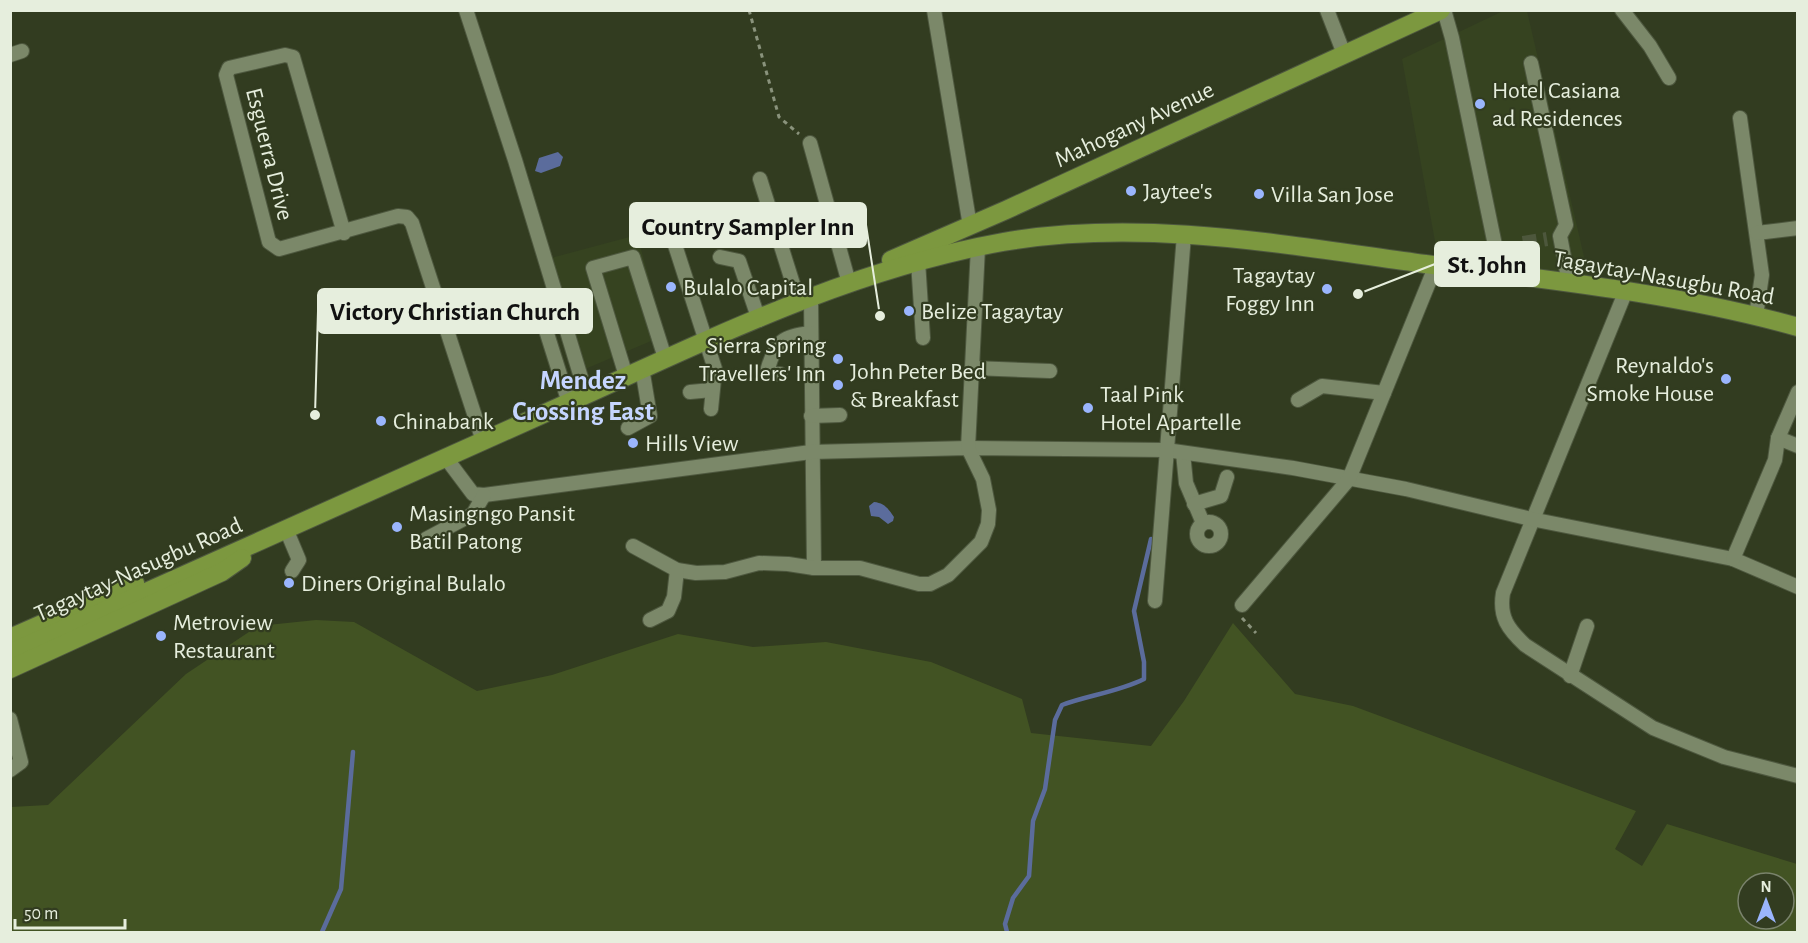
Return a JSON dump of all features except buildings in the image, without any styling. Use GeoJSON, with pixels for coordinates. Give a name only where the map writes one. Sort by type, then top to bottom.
{"type":"FeatureCollection","features":[{"type":"Feature","properties":{"kind":"main road","name":"Mahogany Avenue"},"geometry":{"type":"LineString","coordinates":[[849,283],[879,266],[1442,10]]}},
{"type":"Feature","properties":{"kind":"main road"},"geometry":{"type":"LineString","coordinates":[[1006,210],[998,223],[999,230],[1010,241]]}},
{"type":"Feature","properties":{"kind":"main road","name":"Tagaytay-Nasugbu Road"},"geometry":{"type":"LineString","coordinates":[[11,653],[220,546],[286,529],[706,341],[849,283],[918,261],[1010,241],[1095,233],[1184,235],[1569,283],[1756,316],[1797,327]]}},
{"type":"Feature","properties":{"kind":"main road","name":"Tagaytay-Nasugbu Road"},"geometry":{"type":"LineString","coordinates":[[11,653],[222,572],[286,529]]}},
{"type":"Feature","properties":{"kind":"street"},"geometry":{"type":"LineString","coordinates":[[466,10],[586,394]]}},
{"type":"Feature","properties":{"kind":"street"},"geometry":{"type":"LineString","coordinates":[[934,10],[970,226]]}},
{"type":"Feature","properties":{"kind":"street"},"geometry":{"type":"LineString","coordinates":[[1328,10],[1344,54]]}},
{"type":"Feature","properties":{"kind":"street"},"geometry":{"type":"LineString","coordinates":[[1442,10],[1452,38],[1501,274]]}},
{"type":"Feature","properties":{"kind":"street"},"geometry":{"type":"LineString","coordinates":[[1622,10],[1650,46],[1669,78]]}},
{"type":"Feature","properties":{"kind":"street","name":"Esguerra Drive"},"geometry":{"type":"LineString","coordinates":[[344,233],[293,57],[285,55],[229,68],[226,75],[269,242],[279,249],[344,233],[398,216],[407,217],[412,223],[483,441]]}},
{"type":"Feature","properties":{"kind":"street"},"geometry":{"type":"LineString","coordinates":[[1531,63],[1566,225],[1553,237],[1569,283]]}},
{"type":"Feature","properties":{"kind":"street"},"geometry":{"type":"LineString","coordinates":[[1740,118],[1762,275],[1756,316]]}},
{"type":"Feature","properties":{"kind":"street"},"geometry":{"type":"LineString","coordinates":[[810,143],[849,283]]}},
{"type":"Feature","properties":{"kind":"street"},"geometry":{"type":"LineString","coordinates":[[760,179],[805,301],[811,333],[814,568]]}},
{"type":"Feature","properties":{"kind":"street"},"geometry":{"type":"LineString","coordinates":[[665,214],[715,369],[711,409]]}},
{"type":"Feature","properties":{"kind":"street"},"geometry":{"type":"LineString","coordinates":[[1757,233],[1797,228]]}},
{"type":"Feature","properties":{"kind":"street"},"geometry":{"type":"LineString","coordinates":[[1155,601],[1184,235]]}},
{"type":"Feature","properties":{"kind":"street"},"geometry":{"type":"LineString","coordinates":[[633,546],[677,570],[696,573],[725,572],[759,563],[814,568],[860,568],[919,584],[930,584],[948,574],[981,542],[988,524],[989,510],[983,479],[968,448],[978,247]]}},
{"type":"Feature","properties":{"kind":"street"},"geometry":{"type":"LineString","coordinates":[[628,428],[651,416],[593,268],[633,257],[665,358]]}},
{"type":"Feature","properties":{"kind":"street"},"geometry":{"type":"LineString","coordinates":[[720,257],[739,261],[759,320]]}},
{"type":"Feature","properties":{"kind":"street"},"geometry":{"type":"LineString","coordinates":[[918,261],[923,338]]}},
{"type":"Feature","properties":{"kind":"street"},"geometry":{"type":"LineString","coordinates":[[1242,605],[1349,479],[1436,265]]}},
{"type":"Feature","properties":{"kind":"street"},"geometry":{"type":"LineString","coordinates":[[1625,293],[1531,519],[1503,593],[1502,613],[1511,632],[1570,676],[1653,728],[1724,757],[1797,776]]}},
{"type":"Feature","properties":{"kind":"street"},"geometry":{"type":"LineString","coordinates":[[538,305],[569,403]]}},
{"type":"Feature","properties":{"kind":"street"},"geometry":{"type":"LineString","coordinates":[[780,374],[770,374],[768,368],[778,343],[790,336],[811,333]]}},
{"type":"Feature","properties":{"kind":"street"},"geometry":{"type":"LineString","coordinates":[[973,368],[1050,371]]}},
{"type":"Feature","properties":{"kind":"street"},"geometry":{"type":"LineString","coordinates":[[1298,400],[1322,386],[1384,393]]}},
{"type":"Feature","properties":{"kind":"street"},"geometry":{"type":"LineString","coordinates":[[690,392],[712,390]]}},
{"type":"Feature","properties":{"kind":"street"},"geometry":{"type":"LineString","coordinates":[[1733,559],[1775,460],[1778,438],[1797,392]]}},
{"type":"Feature","properties":{"kind":"street"},"geometry":{"type":"LineString","coordinates":[[811,416],[840,415]]}},
{"type":"Feature","properties":{"kind":"street"},"geometry":{"type":"LineString","coordinates":[[1778,438],[1797,446]]}},
{"type":"Feature","properties":{"kind":"street"},"geometry":{"type":"LineString","coordinates":[[446,458],[473,494],[484,495],[811,452],[968,448],[1166,450],[1293,468],[1418,491],[1531,519],[1733,559],[1797,587]]}},
{"type":"Feature","properties":{"kind":"street"},"geometry":{"type":"LineString","coordinates":[[1183,453],[1186,483],[1203,523]]}},
{"type":"Feature","properties":{"kind":"street"},"geometry":{"type":"LineString","coordinates":[[1194,504],[1221,496],[1227,477]]}},
{"type":"Feature","properties":{"kind":"street"},"geometry":{"type":"LineString","coordinates":[[426,539],[472,514],[484,495]]}},
{"type":"Feature","properties":{"kind":"street"},"geometry":{"type":"LineString","coordinates":[[286,529],[299,560],[292,571]]}},
{"type":"Feature","properties":{"kind":"street"},"geometry":{"type":"LineString","coordinates":[[650,620],[668,611],[674,597],[677,570]]}},
{"type":"Feature","properties":{"kind":"street"},"geometry":{"type":"LineString","coordinates":[[1570,676],[1587,626]]}},
{"type":"Feature","properties":{"kind":"street"},"geometry":{"type":"LineString","coordinates":[[10,719],[13,742],[21,762],[10,770]]}},
{"type":"Feature","properties":{"kind":"path"},"geometry":{"type":"LineString","coordinates":[[749,10],[778,117],[810,143]]}},
{"type":"Feature","properties":{"kind":"shaded area","name":"Hotel Casiana ad Residences"},"geometry":{"type":"Polygon","coordinates":[[[1503,11],[1527,11],[1589,278],[1438,258],[1402,59],[1503,11]]]}},
{"type":"Feature","properties":{"kind":"shaded area"},"geometry":{"type":"Polygon","coordinates":[[[637,235],[665,335],[583,370],[551,258],[637,235]]]}},
{"type":"Feature","properties":{"kind":"shaded area"},"geometry":{"type":"Polygon","coordinates":[[[316,620],[354,622],[477,691],[552,675],[678,634],[753,647],[826,642],[931,662],[1022,699],[1031,733],[1151,746],[1184,701],[1233,623],[1295,694],[1353,706],[1636,811],[1615,849],[1642,866],[1667,824],[1797,864],[1797,932],[11,932],[11,807],[48,805],[186,674],[258,626],[316,620]]]}},
{"type":"Feature","properties":{"kind":"water"},"geometry":{"type":"Polygon","coordinates":[[[558,152],[563,157],[560,166],[541,173],[535,171],[539,158],[558,152]]]}},
{"type":"Feature","properties":{"kind":"water"},"geometry":{"type":"Polygon","coordinates":[[[874,502],[888,509],[894,517],[893,521],[888,524],[879,517],[871,516],[869,506],[874,502]]]}},
{"type":"Feature","properties":{"kind":"waterway"},"geometry":{"type":"LineString","coordinates":[[1007,932],[1005,924],[1013,898],[1029,876],[1033,821],[1045,789],[1055,720],[1062,705],[1144,679],[1144,662],[1134,611],[1151,539]]}},
{"type":"Feature","properties":{"kind":"waterway"},"geometry":{"type":"LineString","coordinates":[[322,932],[341,889],[353,752]]}},
{"type":"Feature","properties":{"kind":"tunnel"},"geometry":{"type":"LineString","coordinates":[[1523,243],[1547,239]]}},
{"type":"Feature","properties":{"kind":"place","name":"Hotel Casiana ad Residences"},"geometry":{"type":"Point","coordinates":[1480,104]}},
{"type":"Feature","properties":{"kind":"place","name":"Jaytee's"},"geometry":{"type":"Point","coordinates":[1131,191]}},
{"type":"Feature","properties":{"kind":"place","name":"Villa San Jose"},"geometry":{"type":"Point","coordinates":[1259,194]}},
{"type":"Feature","properties":{"kind":"place","name":"Bulalo Capital"},"geometry":{"type":"Point","coordinates":[671,287]}},
{"type":"Feature","properties":{"kind":"place","name":"Tagaytay Foggy Inn"},"geometry":{"type":"Point","coordinates":[1327,289]}},
{"type":"Feature","properties":{"kind":"place","name":"St. John"},"geometry":{"type":"Point","coordinates":[1358,294]}},
{"type":"Feature","properties":{"kind":"place","name":"Belize Tagaytay"},"geometry":{"type":"Point","coordinates":[909,311]}},
{"type":"Feature","properties":{"kind":"place","name":"Country Sampler Inn"},"geometry":{"type":"Point","coordinates":[880,316]}},
{"type":"Feature","properties":{"kind":"place","name":"Sierra Spring Travellers' Inn"},"geometry":{"type":"Point","coordinates":[838,359]}},
{"type":"Feature","properties":{"kind":"place","name":"Reynaldo's Smoke House"},"geometry":{"type":"Point","coordinates":[1726,379]}},
{"type":"Feature","properties":{"kind":"place","name":"John Peter Bed & Breakfast"},"geometry":{"type":"Point","coordinates":[838,385]}},
{"type":"Feature","properties":{"kind":"place","name":"Taal Pink Hotel Apartelle"},"geometry":{"type":"Point","coordinates":[1088,408]}},
{"type":"Feature","properties":{"kind":"place","name":"Victory Christian Church"},"geometry":{"type":"Point","coordinates":[315,415]}},
{"type":"Feature","properties":{"kind":"place","name":"Chinabank"},"geometry":{"type":"Point","coordinates":[381,421]}},
{"type":"Feature","properties":{"kind":"place","name":"Hills View"},"geometry":{"type":"Point","coordinates":[633,443]}},
{"type":"Feature","properties":{"kind":"place","name":"Masingngo Pansit Batil Patong"},"geometry":{"type":"Point","coordinates":[397,527]}},
{"type":"Feature","properties":{"kind":"place","name":"Diners Original Bulalo"},"geometry":{"type":"Point","coordinates":[289,583]}},
{"type":"Feature","properties":{"kind":"place","name":"Metroview Restaurant"},"geometry":{"type":"Point","coordinates":[161,636]}},
{"type":"Feature","properties":{"kind":"district","name":"Mendez Crossing East"},"geometry":{"type":"Point","coordinates":[583,396]}}]}
